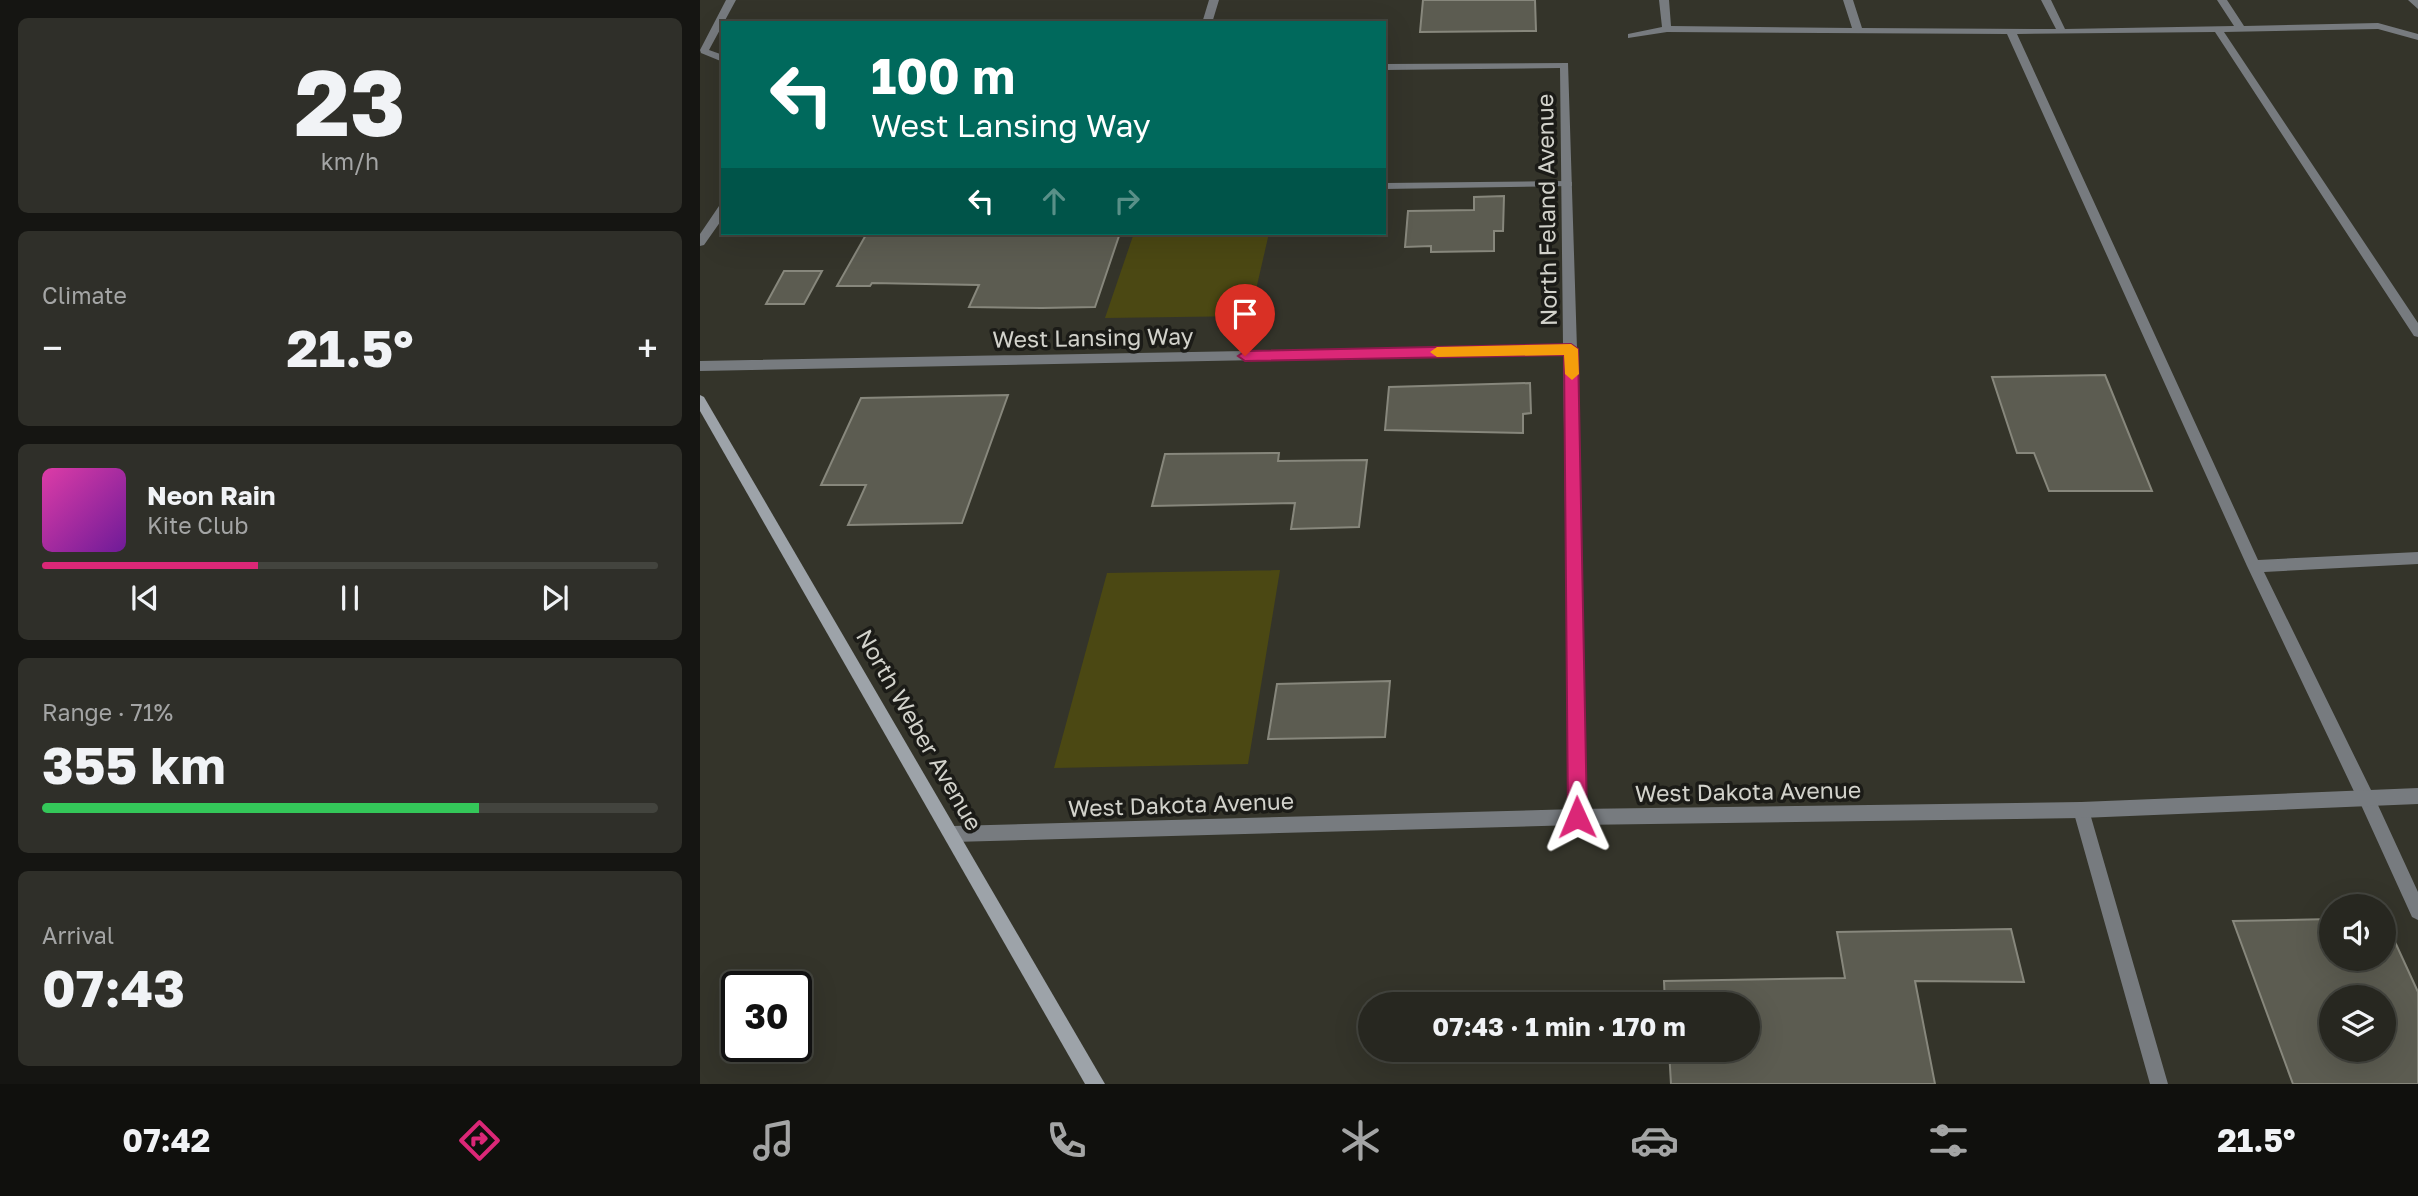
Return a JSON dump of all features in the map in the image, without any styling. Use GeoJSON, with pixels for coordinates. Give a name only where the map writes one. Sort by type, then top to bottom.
{"type":"FeatureCollection","features":[{"type":"Feature","properties":{"kind":"main road","name":"North Weber Avenue"},"geometry":{"type":"LineString","coordinates":[[700,400],[1096,1084]]}},
{"type":"Feature","properties":{"kind":"street"},"geometry":{"type":"LineString","coordinates":[[721,58],[704,51],[731,0]]}},
{"type":"Feature","properties":{"kind":"street"},"geometry":{"type":"LineString","coordinates":[[1208,21],[1214,0]]}},
{"type":"Feature","properties":{"kind":"street"},"geometry":{"type":"LineString","coordinates":[[1664,0],[1667,29]]}},
{"type":"Feature","properties":{"kind":"street"},"geometry":{"type":"LineString","coordinates":[[1848,0],[1858,31]]}},
{"type":"Feature","properties":{"kind":"street"},"geometry":{"type":"LineString","coordinates":[[2046,0],[2062,32]]}},
{"type":"Feature","properties":{"kind":"street"},"geometry":{"type":"LineString","coordinates":[[2222,0],[2241,29]]}},
{"type":"Feature","properties":{"kind":"street"},"geometry":{"type":"LineString","coordinates":[[2413,0],[2418,6]]}},
{"type":"Feature","properties":{"kind":"street"},"geometry":{"type":"LineString","coordinates":[[1631,36],[1667,29],[2062,32],[2378,26],[2418,37]]}},
{"type":"Feature","properties":{"kind":"street"},"geometry":{"type":"LineString","coordinates":[[2010,30],[2254,566],[2418,911]]}},
{"type":"Feature","properties":{"kind":"street"},"geometry":{"type":"LineString","coordinates":[[2218,30],[2418,333]]}},
{"type":"Feature","properties":{"kind":"street","name":"North Feland Avenue"},"geometry":{"type":"LineString","coordinates":[[1386,67],[1565,65],[1577,817]]}},
{"type":"Feature","properties":{"kind":"street"},"geometry":{"type":"LineString","coordinates":[[1386,186],[1568,184]]}},
{"type":"Feature","properties":{"kind":"street"},"geometry":{"type":"LineString","coordinates":[[700,242],[721,212]]}},
{"type":"Feature","properties":{"kind":"street","name":"West Lansing Way"},"geometry":{"type":"LineString","coordinates":[[700,366],[1571,349]]}},
{"type":"Feature","properties":{"kind":"street"},"geometry":{"type":"LineString","coordinates":[[2254,566],[2418,558]]}},
{"type":"Feature","properties":{"kind":"street","name":"West Dakota Avenue"},"geometry":{"type":"LineString","coordinates":[[953,834],[1577,817],[2081,810],[2365,796],[2418,796]]}},
{"type":"Feature","properties":{"kind":"street"},"geometry":{"type":"LineString","coordinates":[[2081,810],[2159,1084]]}},
{"type":"Feature","properties":{"kind":"shaded area"},"geometry":{"type":"Polygon","coordinates":[[[1133,235],[1269,235],[1250,316],[1105,318],[1133,235]]]}},
{"type":"Feature","properties":{"kind":"shaded area"},"geometry":{"type":"Polygon","coordinates":[[[1280,570],[1248,764],[1054,768],[1107,573],[1280,570]]]}},
{"type":"Feature","properties":{"kind":"building"},"geometry":{"type":"Polygon","coordinates":[[[1423,0],[1535,0],[1536,31],[1420,32],[1423,0]]]}},
{"type":"Feature","properties":{"kind":"building"},"geometry":{"type":"Polygon","coordinates":[[[1504,196],[1503,231],[1494,231],[1494,251],[1431,252],[1431,246],[1405,247],[1408,211],[1474,210],[1474,197],[1504,196]]]}},
{"type":"Feature","properties":{"kind":"building"},"geometry":{"type":"Polygon","coordinates":[[[866,235],[1119,235],[1095,307],[969,307],[979,285],[872,283],[870,286],[837,286],[866,235]]]}},
{"type":"Feature","properties":{"kind":"building"},"geometry":{"type":"Polygon","coordinates":[[[784,271],[822,271],[804,304],[766,304],[784,271]]]}},
{"type":"Feature","properties":{"kind":"building"},"geometry":{"type":"Polygon","coordinates":[[[2105,375],[2152,491],[2049,491],[2034,453],[2017,453],[1992,377],[2105,375]]]}},
{"type":"Feature","properties":{"kind":"building"},"geometry":{"type":"Polygon","coordinates":[[[1530,383],[1531,413],[1523,414],[1523,433],[1385,430],[1389,387],[1530,383]]]}},
{"type":"Feature","properties":{"kind":"building"},"geometry":{"type":"Polygon","coordinates":[[[1008,395],[962,523],[848,525],[866,485],[821,485],[861,398],[1008,395]]]}},
{"type":"Feature","properties":{"kind":"building"},"geometry":{"type":"Polygon","coordinates":[[[1279,453],[1278,461],[1367,460],[1359,527],[1291,529],[1295,503],[1152,506],[1165,454],[1279,453]]]}},
{"type":"Feature","properties":{"kind":"building"},"geometry":{"type":"Polygon","coordinates":[[[1390,681],[1385,737],[1268,739],[1277,684],[1390,681]]]}},
{"type":"Feature","properties":{"kind":"building"},"geometry":{"type":"Polygon","coordinates":[[[2319,919],[2319,971],[2396,971],[2396,944],[2418,992],[2418,1084],[2293,1084],[2233,921],[2319,919]]]}},
{"type":"Feature","properties":{"kind":"building"},"geometry":{"type":"Polygon","coordinates":[[[2011,929],[2024,982],[1915,981],[1935,1084],[1671,1084],[1670,1062],[1760,1062],[1760,992],[1664,992],[1664,981],[1845,978],[1837,932],[2011,929]]]}},
{"type":"Feature","properties":{"kind":"slow traffic"},"geometry":{"type":"LineString","coordinates":[[1437,352],[1571,349],[1572,374]]}},
{"type":"Feature","properties":{"kind":"route"},"geometry":{"type":"LineString","coordinates":[[1245,356],[1571,349],[1577,817]]}}]}
